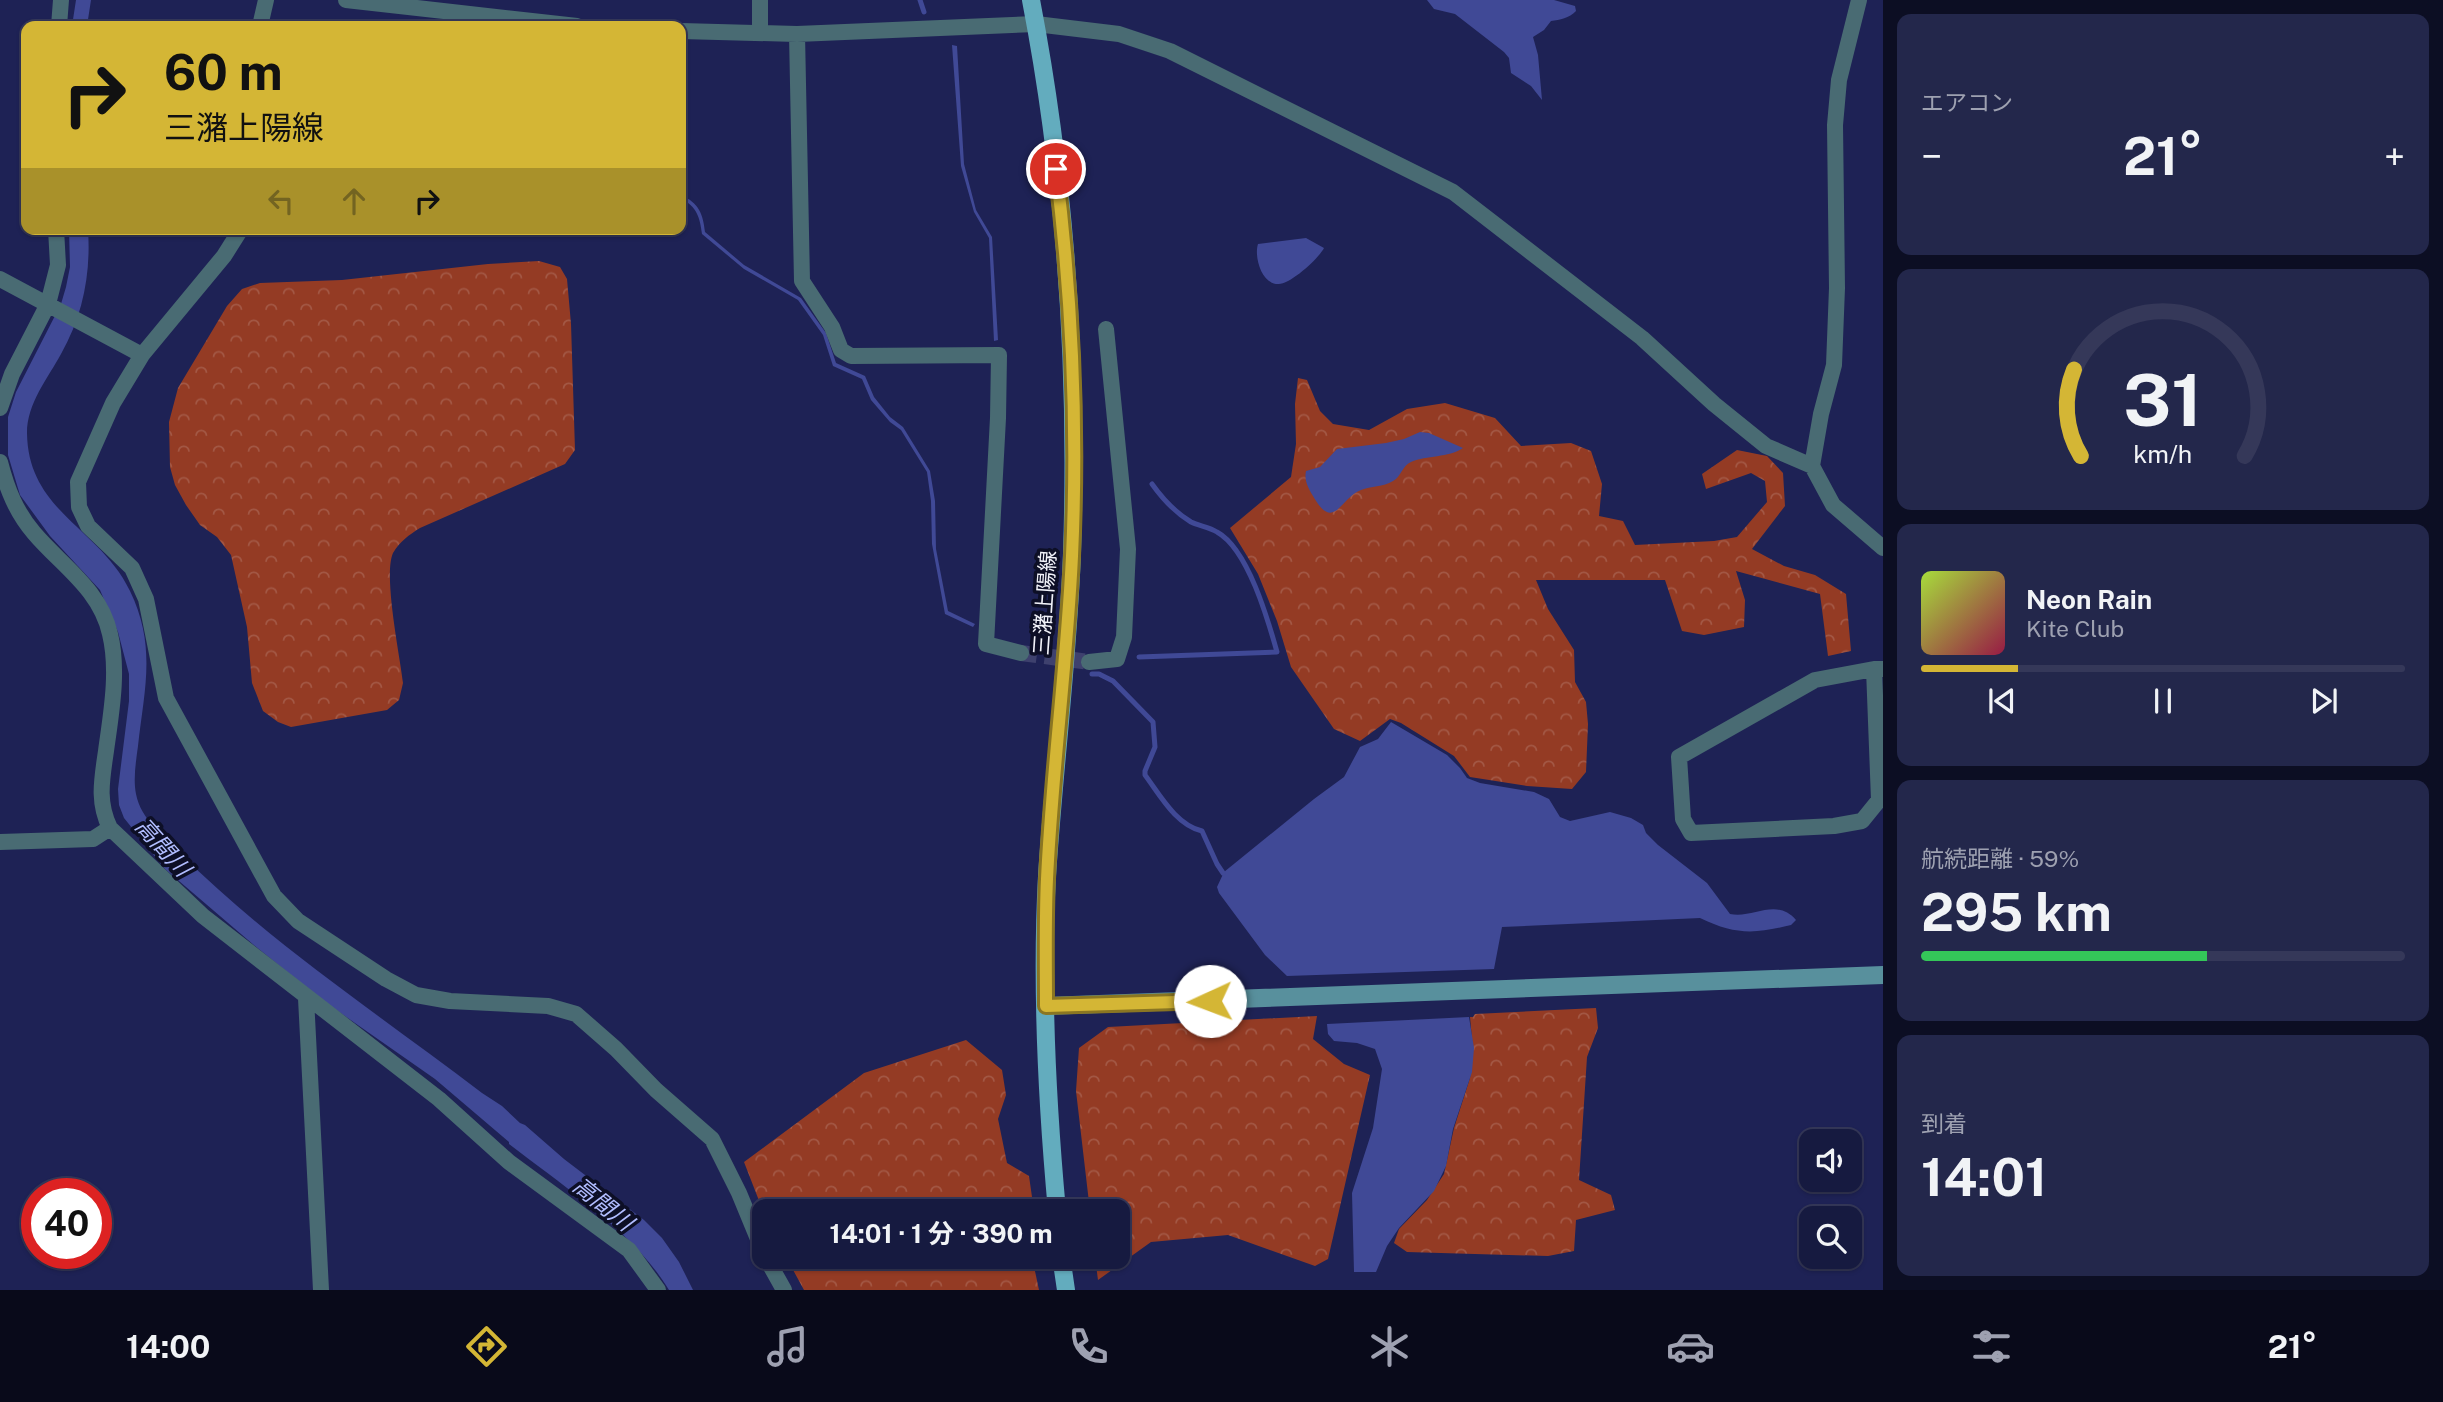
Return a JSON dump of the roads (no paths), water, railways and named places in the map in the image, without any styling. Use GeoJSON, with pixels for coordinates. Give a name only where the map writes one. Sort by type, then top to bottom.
{"type":"FeatureCollection","features":[{"type":"Feature","properties":{"kind":"main road","name":"三潴上陽線"},"geometry":{"type":"LineString","coordinates":[[1031,0],[1048,99],[1064,239],[1072,345],[1072,556],[1047,879],[1046,1006],[1050,1136],[1056,1199]]}},
{"type":"Feature","properties":{"kind":"main road"},"geometry":{"type":"LineString","coordinates":[[1063,1269],[1066,1290]]}},
{"type":"Feature","properties":{"kind":"street"},"geometry":{"type":"LineString","coordinates":[[59,21],[61,0]]}},
{"type":"Feature","properties":{"kind":"street"},"geometry":{"type":"LineString","coordinates":[[261,21],[266,0]]}},
{"type":"Feature","properties":{"kind":"street"},"geometry":{"type":"LineString","coordinates":[[346,0],[533,21]]}},
{"type":"Feature","properties":{"kind":"street"},"geometry":{"type":"LineString","coordinates":[[760,0],[760,33]]}},
{"type":"Feature","properties":{"kind":"street"},"geometry":{"type":"LineString","coordinates":[[1859,0],[1839,80],[1835,125],[1837,288],[1834,365],[1821,414],[1812,466],[1833,505],[1883,548]]}},
{"type":"Feature","properties":{"kind":"street"},"geometry":{"type":"LineString","coordinates":[[686,31],[797,34],[1036,24],[1119,34],[1170,51],[1453,192],[1643,338],[1714,404],[1766,446],[1812,466]]}},
{"type":"Feature","properties":{"kind":"street"},"geometry":{"type":"LineString","coordinates":[[797,34],[802,281],[832,327],[841,350],[851,356],[999,355],[986,645],[1021,653]]}},
{"type":"Feature","properties":{"kind":"street"},"geometry":{"type":"LineString","coordinates":[[0,408],[12,374],[51,306],[58,265],[56,235]]}},
{"type":"Feature","properties":{"kind":"street"},"geometry":{"type":"LineString","coordinates":[[237,235],[224,256],[142,355],[113,403],[78,482],[79,507],[88,527],[132,568],[146,599],[166,698],[274,896],[298,921],[386,979],[416,995],[450,1001],[548,1006],[576,1014],[712,1139],[752,1226]]}},
{"type":"Feature","properties":{"kind":"street"},"geometry":{"type":"LineString","coordinates":[[0,279],[142,355]]}},
{"type":"Feature","properties":{"kind":"street"},"geometry":{"type":"LineString","coordinates":[[1088,662],[1117,659],[1124,637],[1128,548],[1106,329]]}},
{"type":"Feature","properties":{"kind":"street"},"geometry":{"type":"LineString","coordinates":[[0,462],[5,484],[17,509],[34,533],[87,586],[110,632],[113,697],[102,781],[103,813],[110,828],[203,916],[439,1100],[509,1162],[629,1251],[658,1290]]}},
{"type":"Feature","properties":{"kind":"street"},"geometry":{"type":"LineString","coordinates":[[1878,669],[1879,800],[1862,821],[1833,826],[1692,832],[1682,819],[1679,757],[1815,680],[1878,669]]}},
{"type":"Feature","properties":{"kind":"street"},"geometry":{"type":"LineString","coordinates":[[0,842],[93,839],[110,828]]}},
{"type":"Feature","properties":{"kind":"street"},"geometry":{"type":"LineString","coordinates":[[1046,1006],[1883,975]]}},
{"type":"Feature","properties":{"kind":"street"},"geometry":{"type":"LineString","coordinates":[[306,998],[321,1290]]}},
{"type":"Feature","properties":{"kind":"street"},"geometry":{"type":"LineString","coordinates":[[772,1269],[784,1290]]}},
{"type":"Feature","properties":{"kind":"water"},"geometry":{"type":"Polygon","coordinates":[[[76,0],[91,0],[88,21],[73,21],[76,0]]]}},
{"type":"Feature","properties":{"kind":"water"},"geometry":{"type":"Polygon","coordinates":[[[1427,0],[1554,0],[1575,6],[1576,11],[1551,21],[1533,37],[1538,55],[1542,100],[1531,86],[1511,73],[1509,58],[1504,52],[1455,14],[1434,9],[1427,0]]]}},
{"type":"Feature","properties":{"kind":"water"},"geometry":{"type":"Polygon","coordinates":[[[952,45],[957,46],[964,164],[976,210],[992,237],[998,340],[994,341],[989,238],[974,212],[961,166],[952,45]]]}},
{"type":"Feature","properties":{"kind":"water"},"geometry":{"type":"Polygon","coordinates":[[[686,198],[699,210],[705,232],[744,265],[801,298],[826,333],[836,363],[865,376],[874,397],[890,417],[903,427],[930,471],[935,501],[936,549],[948,611],[975,624],[973,627],[945,614],[932,544],[927,472],[901,430],[890,422],[871,400],[862,379],[833,366],[823,335],[798,300],[744,269],[702,234],[697,213],[686,202],[686,198]]]}},
{"type":"Feature","properties":{"kind":"water","name":"高間川"},"geometry":{"type":"Polygon","coordinates":[[[69,235],[88,235],[87,278],[80,309],[69,339],[30,411],[27,433],[30,460],[39,482],[52,501],[117,569],[138,611],[146,650],[146,668],[135,782],[136,794],[143,812],[154,827],[216,887],[289,949],[502,1106],[564,1159],[644,1220],[662,1238],[679,1262],[693,1290],[669,1290],[637,1249],[617,1229],[509,1144],[435,1079],[322,1000],[255,946],[165,869],[124,818],[119,805],[118,789],[129,701],[129,674],[118,632],[100,590],[50,536],[20,495],[8,455],[8,417],[16,392],[61,304],[70,267],[69,235]]]}},
{"type":"Feature","properties":{"kind":"water"},"geometry":{"type":"Polygon","coordinates":[[[1306,238],[1324,248],[1304,270],[1290,280],[1278,284],[1272,283],[1263,275],[1258,262],[1258,244],[1306,238]]]}},
{"type":"Feature","properties":{"kind":"water"},"geometry":{"type":"Polygon","coordinates":[[[1420,432],[1429,433],[1463,448],[1411,462],[1393,481],[1361,490],[1337,510],[1326,512],[1320,507],[1306,481],[1306,471],[1320,467],[1337,449],[1386,443],[1420,432]]]}},
{"type":"Feature","properties":{"kind":"water"},"geometry":{"type":"Polygon","coordinates":[[[1391,722],[1447,755],[1467,778],[1480,783],[1534,792],[1549,799],[1560,817],[1570,821],[1610,812],[1631,818],[1643,825],[1646,833],[1658,845],[1707,883],[1730,914],[1772,909],[1788,913],[1796,920],[1791,925],[1756,931],[1724,928],[1700,918],[1502,927],[1494,969],[1287,976],[1265,955],[1217,887],[1224,872],[1344,777],[1360,747],[1378,739],[1391,722]]]}},
{"type":"Feature","properties":{"kind":"water"},"geometry":{"type":"Polygon","coordinates":[[[1469,1017],[1474,1048],[1472,1072],[1453,1129],[1446,1166],[1434,1191],[1399,1228],[1387,1246],[1376,1272],[1354,1272],[1352,1193],[1373,1128],[1382,1069],[1375,1049],[1357,1043],[1334,1041],[1328,1034],[1327,1024],[1469,1017]]]}},
{"type":"Feature","properties":{"kind":"waterway"},"geometry":{"type":"LineString","coordinates":[[920,0],[924,12]]}},
{"type":"Feature","properties":{"kind":"waterway"},"geometry":{"type":"LineString","coordinates":[[1139,657],[1277,652],[1255,586],[1238,553],[1217,532],[1191,522],[1180,514],[1152,484]]}},
{"type":"Feature","properties":{"kind":"waterway"},"geometry":{"type":"LineString","coordinates":[[1092,674],[1099,674],[1113,681],[1153,722],[1155,747],[1145,775],[1176,816],[1202,831],[1223,873]]}},
{"type":"Feature","properties":{"kind":"tunnel"},"geometry":{"type":"LineString","coordinates":[[1021,653],[1089,662]]}}]}
